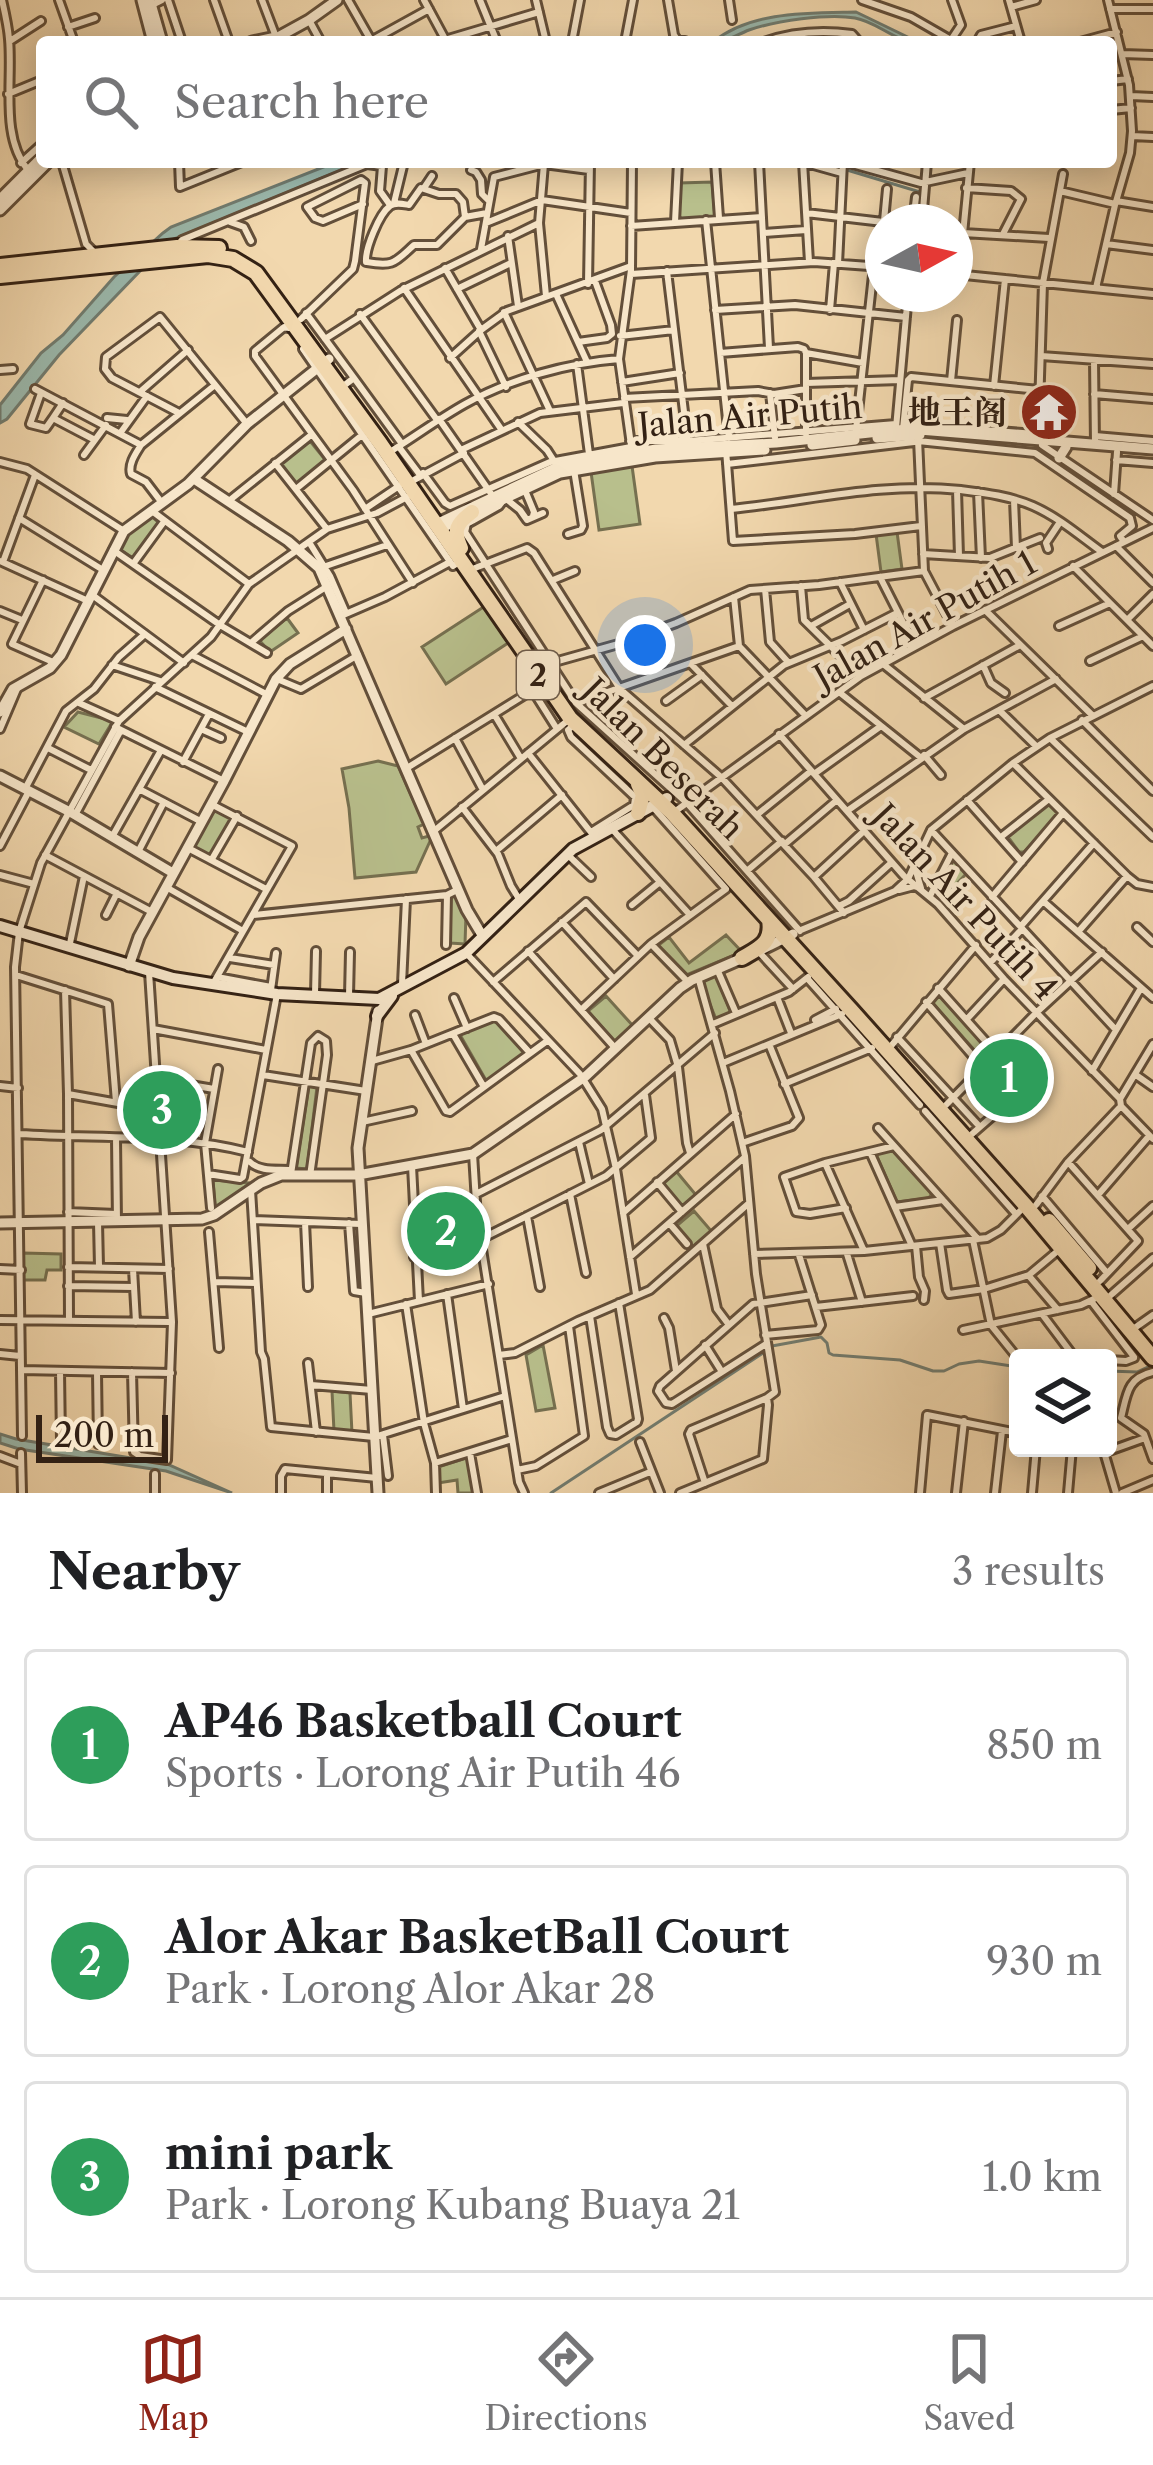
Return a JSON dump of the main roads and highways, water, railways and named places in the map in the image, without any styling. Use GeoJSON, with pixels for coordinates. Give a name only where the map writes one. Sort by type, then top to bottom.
{"type":"FeatureCollection","features":[{"type":"Feature","properties":{"kind":"highway","name":"Jalan Beserah"},"geometry":{"type":"LineString","coordinates":[[22,268],[116,265],[207,246],[236,252],[261,267],[303,316],[322,363],[350,381],[398,447],[410,483]]}},
{"type":"Feature","properties":{"kind":"highway","name":"Jalan Beserah"},"geometry":{"type":"LineString","coordinates":[[22,268],[83,251],[98,256],[169,251],[224,256],[245,265],[274,295],[467,560],[502,598],[574,714],[793,934],[885,1044],[912,1088],[987,1171],[1030,1205],[1136,1328],[1149,1363]]}},
{"type":"Feature","properties":{"kind":"highway"},"geometry":{"type":"LineString","coordinates":[[0,263],[22,268]]}},
{"type":"Feature","properties":{"kind":"highway"},"geometry":{"type":"LineString","coordinates":[[0,276],[22,268]]}},
{"type":"Feature","properties":{"kind":"highway"},"geometry":{"type":"LineString","coordinates":[[467,560],[455,531],[472,512]]}},
{"type":"Feature","properties":{"kind":"highway","name":"Jalan Beserah"},"geometry":{"type":"LineString","coordinates":[[467,560],[538,687],[604,760],[665,806],[769,920],[793,934],[811,974],[843,1011],[950,1102],[1060,1249],[1102,1289],[1149,1363]]}},
{"type":"Feature","properties":{"kind":"highway"},"geometry":{"type":"LineString","coordinates":[[635,779],[643,795],[665,806]]}},
{"type":"Feature","properties":{"kind":"highway"},"geometry":{"type":"LineString","coordinates":[[742,958],[766,943],[769,920]]}},
{"type":"Feature","properties":{"kind":"main road"},"geometry":{"type":"LineString","coordinates":[[0,926],[149,972],[315,998],[379,999],[466,952],[592,835],[665,806]]}},
{"type":"Feature","properties":{"kind":"main road"},"geometry":{"type":"LineString","coordinates":[[377,1016],[400,988]]}},
{"type":"Feature","properties":{"kind":"waterway"},"geometry":{"type":"LineString","coordinates":[[847,170],[920,192]]}},
{"type":"Feature","properties":{"kind":"waterway"},"geometry":{"type":"LineString","coordinates":[[772,1346],[821,1337],[833,1355],[900,1360],[933,1371],[979,1361],[1009,1366]]}},
{"type":"Feature","properties":{"kind":"waterway"},"geometry":{"type":"LineString","coordinates":[[551,1493],[763,1353]]}},
{"type":"Feature","properties":{"kind":"waterway"},"geometry":{"type":"LineString","coordinates":[[1117,1371],[1137,1372],[1150,1366]]}},
{"type":"Feature","properties":{"kind":"place","name":"地王阁"},"geometry":{"type":"Point","coordinates":[1049,412]}},
{"type":"Feature","properties":{"kind":"place","name":"AP46 Basketball Court"},"geometry":{"type":"Point","coordinates":[1009,1078]}},
{"type":"Feature","properties":{"kind":"place","name":"mini park"},"geometry":{"type":"Point","coordinates":[162,1110]}},
{"type":"Feature","properties":{"kind":"place","name":"Alor Akar BasketBall Court"},"geometry":{"type":"Point","coordinates":[446,1231]}}]}
